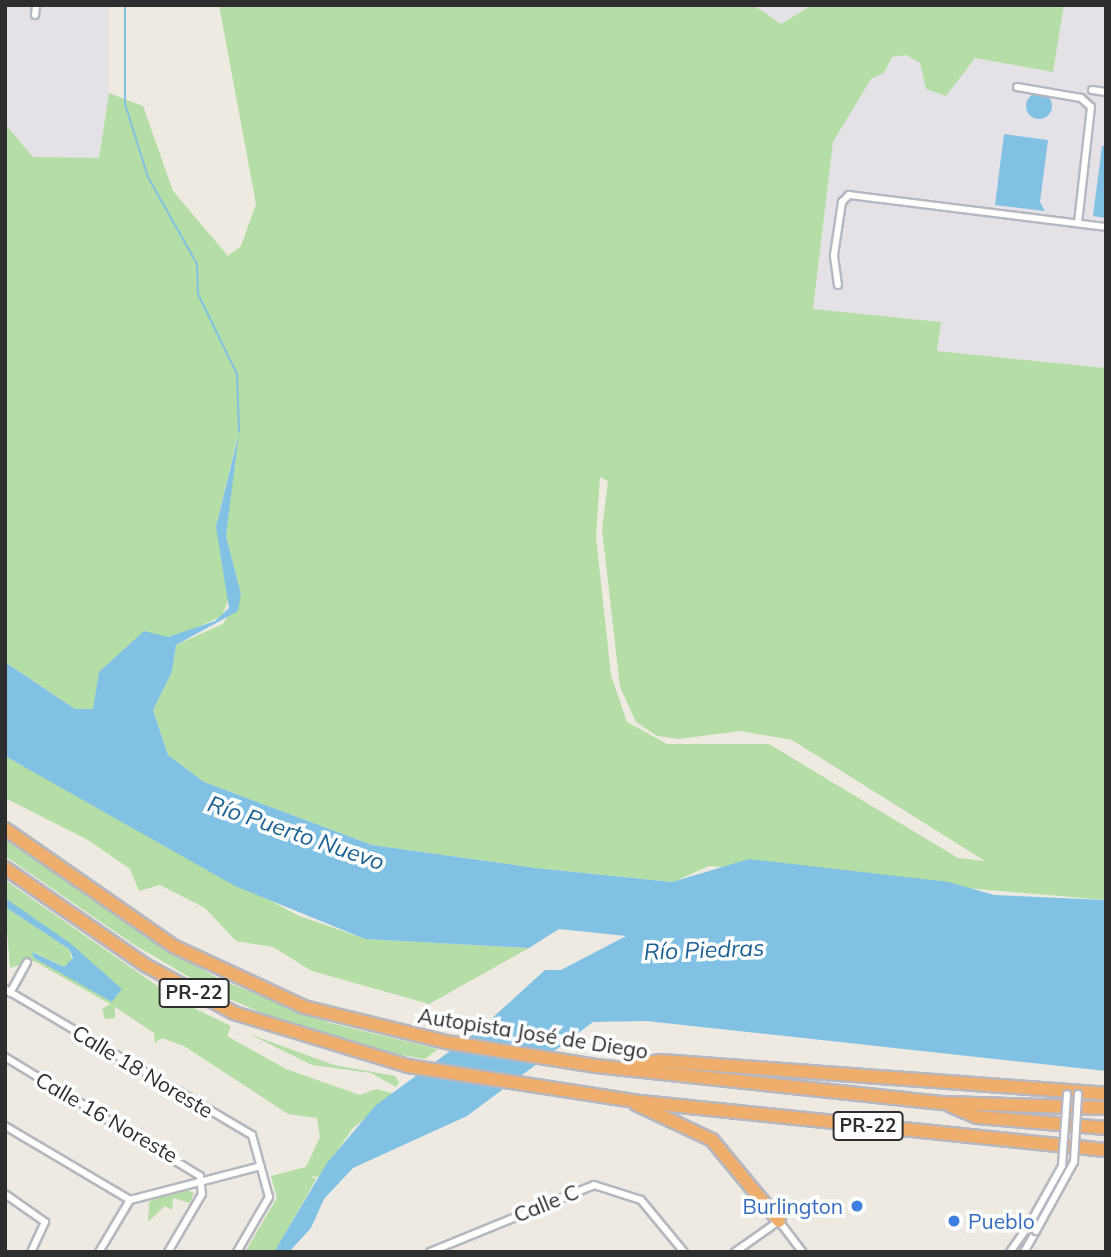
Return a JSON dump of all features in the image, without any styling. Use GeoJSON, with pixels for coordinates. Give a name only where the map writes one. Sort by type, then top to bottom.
{"type":"FeatureCollection","features":[{"type":"Feature","properties":{"kind":"highway","name":"Autopista José de Diego"},"geometry":{"type":"LineString","coordinates":[[5,829],[156,934],[244,982],[304,1007],[446,1042],[616,1068],[944,1103],[1106,1108]]}},
{"type":"Feature","properties":{"kind":"highway","name":"PR-22"},"geometry":{"type":"LineString","coordinates":[[5,868],[145,965],[234,1013],[408,1066],[518,1086],[630,1101],[1106,1150]]}},
{"type":"Feature","properties":{"kind":"highway"},"geometry":{"type":"LineString","coordinates":[[616,1068],[661,1061],[1072,1094],[1106,1094]]}},
{"type":"Feature","properties":{"kind":"highway"},"geometry":{"type":"LineString","coordinates":[[630,1101],[712,1140],[779,1221]]}},
{"type":"Feature","properties":{"kind":"highway"},"geometry":{"type":"LineString","coordinates":[[944,1103],[977,1117],[1106,1128]]}},
{"type":"Feature","properties":{"kind":"highway"},"geometry":{"type":"LineString","coordinates":[[1042,1107],[1106,1116]]}},
{"type":"Feature","properties":{"kind":"street"},"geometry":{"type":"LineString","coordinates":[[35,15],[36,5]]}},
{"type":"Feature","properties":{"kind":"street"},"geometry":{"type":"LineString","coordinates":[[1017,88],[1081,98],[1091,107],[1078,223]]}},
{"type":"Feature","properties":{"kind":"street"},"geometry":{"type":"LineString","coordinates":[[1092,90],[1106,92]]}},
{"type":"Feature","properties":{"kind":"street"},"geometry":{"type":"LineString","coordinates":[[838,285],[834,255],[842,202],[849,195],[1106,227]]}},
{"type":"Feature","properties":{"kind":"street"},"geometry":{"type":"LineString","coordinates":[[8,991],[27,962]]}},
{"type":"Feature","properties":{"kind":"street","name":"Calle 18 Noreste"},"geometry":{"type":"LineString","coordinates":[[8,991],[253,1135],[269,1197],[237,1252]]}},
{"type":"Feature","properties":{"kind":"street","name":"Calle 16 Noreste"},"geometry":{"type":"LineString","coordinates":[[5,1058],[205,1181]]}},
{"type":"Feature","properties":{"kind":"street"},"geometry":{"type":"LineString","coordinates":[[1010,1252],[1029,1225],[1062,1166],[1072,1094]]}},
{"type":"Feature","properties":{"kind":"street"},"geometry":{"type":"LineString","coordinates":[[1024,1252],[1074,1161],[1072,1094]]}},
{"type":"Feature","properties":{"kind":"street"},"geometry":{"type":"LineString","coordinates":[[5,1126],[130,1200],[261,1166]]}},
{"type":"Feature","properties":{"kind":"street"},"geometry":{"type":"LineString","coordinates":[[168,1252],[205,1181]]}},
{"type":"Feature","properties":{"kind":"street","name":"Calle C"},"geometry":{"type":"LineString","coordinates":[[430,1252],[594,1185],[641,1200],[684,1252]]}},
{"type":"Feature","properties":{"kind":"street"},"geometry":{"type":"LineString","coordinates":[[5,1194],[43,1218],[45,1228],[31,1252]]}},
{"type":"Feature","properties":{"kind":"street"},"geometry":{"type":"LineString","coordinates":[[99,1252],[130,1200]]}},
{"type":"Feature","properties":{"kind":"street"},"geometry":{"type":"LineString","coordinates":[[735,1252],[779,1221],[802,1252]]}},
{"type":"Feature","properties":{"kind":"shaded area"},"geometry":{"type":"Polygon","coordinates":[[[5,5],[109,5],[109,93],[99,158],[33,157],[5,124],[5,5]]]}},
{"type":"Feature","properties":{"kind":"shaded area"},"geometry":{"type":"Polygon","coordinates":[[[753,5],[812,5],[781,24],[753,5]]]}},
{"type":"Feature","properties":{"kind":"shaded area"},"geometry":{"type":"Polygon","coordinates":[[[1064,5],[1106,5],[1106,368],[937,351],[941,323],[813,310],[833,142],[871,79],[884,73],[891,57],[906,55],[920,63],[926,89],[975,58],[1053,72],[1064,5]]]}},
{"type":"Feature","properties":{"kind":"green space"},"geometry":{"type":"Polygon","coordinates":[[[219,5],[753,5],[781,24],[812,5],[1064,5],[1053,72],[975,58],[946,96],[926,89],[920,63],[906,55],[892,57],[884,73],[871,79],[833,142],[813,309],[941,322],[937,351],[1106,368],[1106,900],[709,866],[673,882],[536,868],[372,845],[204,782],[168,755],[153,710],[172,672],[176,645],[223,624],[241,594],[226,536],[238,435],[216,527],[231,592],[222,616],[99,672],[94,709],[75,709],[5,662],[5,124],[33,157],[99,158],[109,93],[143,106],[173,191],[228,256],[241,246],[256,204],[219,5]],[[600,477],[596,537],[611,675],[627,722],[667,744],[769,744],[958,858],[985,861],[792,740],[740,731],[679,739],[657,736],[636,722],[620,687],[602,529],[608,481],[600,477]]]}},
{"type":"Feature","properties":{"kind":"green space"},"geometry":{"type":"Polygon","coordinates":[[[5,756],[297,915],[365,939],[529,948],[429,1004],[312,971],[273,947],[236,941],[205,908],[160,885],[139,891],[130,869],[88,840],[5,798],[5,756]]]}},
{"type":"Feature","properties":{"kind":"green space"},"geometry":{"type":"Polygon","coordinates":[[[5,839],[161,946],[221,980],[330,1023],[438,1049],[425,1059],[378,1051],[295,1027],[220,995],[133,944],[5,856],[5,839]]]}},
{"type":"Feature","properties":{"kind":"green space"},"geometry":{"type":"Polygon","coordinates":[[[5,880],[179,1001],[231,1026],[227,1036],[286,1069],[360,1095],[376,1089],[395,1094],[353,1128],[319,1177],[310,1176],[316,1179],[275,1252],[245,1252],[277,1198],[271,1176],[306,1167],[320,1137],[317,1118],[288,1114],[184,1046],[162,1038],[155,1043],[154,1033],[115,1007],[115,1018],[105,1019],[102,1009],[110,1004],[34,961],[10,968],[5,907],[69,949],[72,960],[64,967],[33,952],[35,958],[88,987],[80,955],[5,898],[5,880]]]}},
{"type":"Feature","properties":{"kind":"green space"},"geometry":{"type":"Polygon","coordinates":[[[249,1034],[334,1065],[395,1076],[399,1082],[396,1087],[371,1073],[312,1065],[249,1034]]]}},
{"type":"Feature","properties":{"kind":"green space"},"geometry":{"type":"Polygon","coordinates":[[[185,1189],[194,1193],[190,1203],[173,1198],[172,1210],[165,1206],[148,1222],[149,1203],[157,1195],[185,1189]]]}},
{"type":"Feature","properties":{"kind":"water"},"geometry":{"type":"Polygon","coordinates":[[[1039,93],[1048,97],[1052,106],[1048,115],[1039,119],[1030,115],[1026,106],[1030,97],[1039,93]]]}},
{"type":"Feature","properties":{"kind":"water"},"geometry":{"type":"Polygon","coordinates":[[[1004,134],[1048,140],[1040,202],[1045,211],[995,205],[1004,134]]]}},
{"type":"Feature","properties":{"kind":"water"},"geometry":{"type":"Polygon","coordinates":[[[1102,146],[1106,146],[1106,218],[1093,216],[1102,146]]]}},
{"type":"Feature","properties":{"kind":"water","name":"Río Piedras"},"geometry":{"type":"Polygon","coordinates":[[[239,433],[226,536],[241,594],[238,611],[176,645],[172,672],[153,710],[168,755],[204,782],[372,845],[536,868],[672,882],[749,859],[949,882],[994,895],[1106,900],[1106,1071],[646,1021],[593,1022],[467,1116],[353,1168],[324,1199],[311,1228],[289,1252],[274,1252],[327,1163],[376,1105],[479,1030],[545,970],[561,970],[626,936],[559,929],[529,948],[365,939],[235,886],[5,756],[5,662],[75,709],[93,709],[99,672],[144,631],[168,637],[215,621],[229,608],[216,527],[239,433]]]}},
{"type":"Feature","properties":{"kind":"water"},"geometry":{"type":"Polygon","coordinates":[[[5,898],[70,943],[122,989],[112,1002],[34,958],[32,952],[64,967],[73,958],[69,949],[5,907],[5,898]]]}},
{"type":"Feature","properties":{"kind":"waterway","name":"Río Puerto Nuevo"},"geometry":{"type":"LineString","coordinates":[[125,5],[125,104],[148,177],[197,264],[198,294],[237,374],[239,432]]}},
{"type":"Feature","properties":{"kind":"place","name":"Burlington"},"geometry":{"type":"Point","coordinates":[857,1206]}},
{"type":"Feature","properties":{"kind":"place","name":"Pueblo"},"geometry":{"type":"Point","coordinates":[954,1221]}}]}
